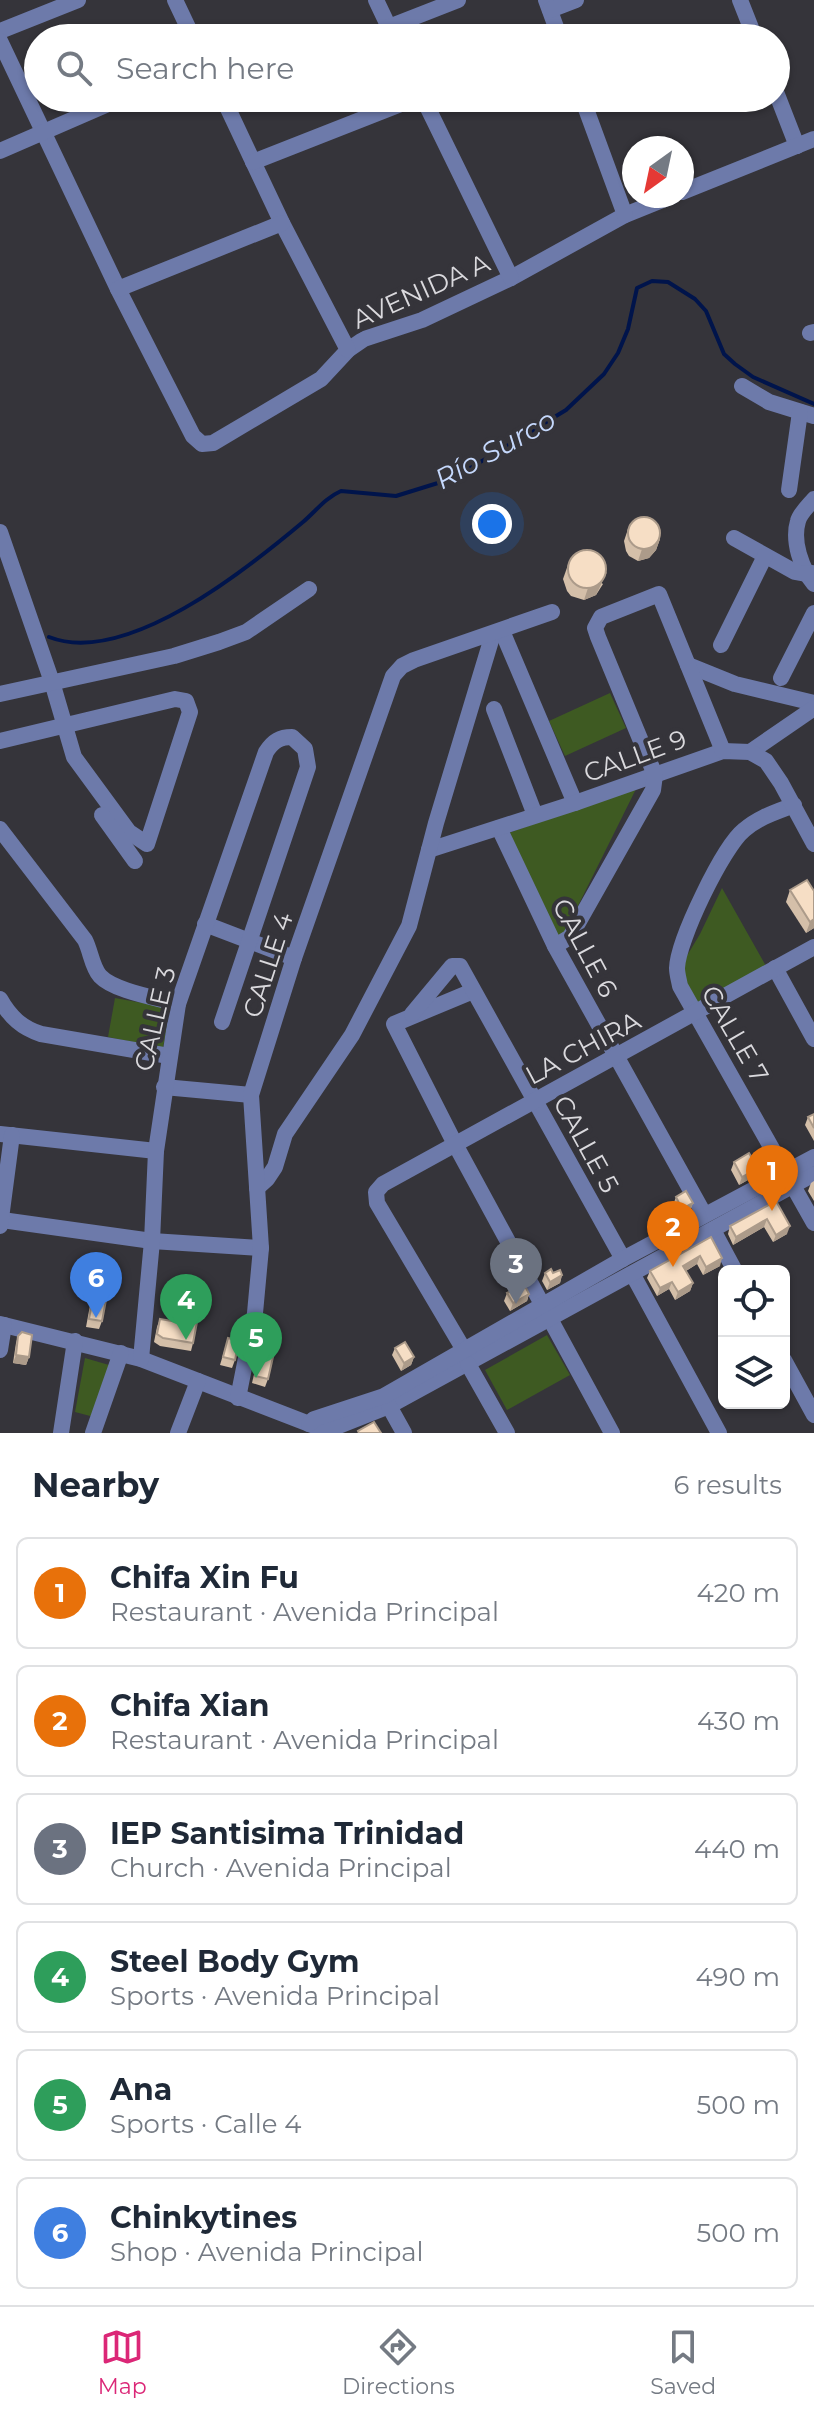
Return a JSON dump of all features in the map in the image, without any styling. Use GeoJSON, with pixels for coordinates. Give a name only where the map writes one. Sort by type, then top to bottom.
{"type":"FeatureCollection","features":[{"type":"Feature","properties":{"kind":"street"},"geometry":{"type":"LineString","coordinates":[[0,31],[78,0]]}},
{"type":"Feature","properties":{"kind":"street"},"geometry":{"type":"LineString","coordinates":[[175,0],[186,24]]}},
{"type":"Feature","properties":{"kind":"street"},"geometry":{"type":"LineString","coordinates":[[376,0],[388,24]]}},
{"type":"Feature","properties":{"kind":"street"},"geometry":{"type":"LineString","coordinates":[[408,24],[458,0]]}},
{"type":"Feature","properties":{"kind":"street"},"geometry":{"type":"LineString","coordinates":[[555,24],[548,5],[576,0]]}},
{"type":"Feature","properties":{"kind":"street"},"geometry":{"type":"LineString","coordinates":[[740,0],[749,24]]}},
{"type":"Feature","properties":{"kind":"street"},"geometry":{"type":"LineString","coordinates":[[0,41],[24,91]]}},
{"type":"Feature","properties":{"kind":"street"},"geometry":{"type":"LineString","coordinates":[[34,112],[118,289],[282,223]]}},
{"type":"Feature","properties":{"kind":"street"},"geometry":{"type":"LineString","coordinates":[[0,151],[88,112]]}},
{"type":"Feature","properties":{"kind":"street"},"geometry":{"type":"LineString","coordinates":[[230,112],[282,223],[348,350]]}},
{"type":"Feature","properties":{"kind":"street"},"geometry":{"type":"LineString","coordinates":[[253,162],[380,112]]}},
{"type":"Feature","properties":{"kind":"street"},"geometry":{"type":"LineString","coordinates":[[430,112],[511,278]]}},
{"type":"Feature","properties":{"kind":"street"},"geometry":{"type":"LineString","coordinates":[[587,112],[625,215]]}},
{"type":"Feature","properties":{"kind":"street"},"geometry":{"type":"LineString","coordinates":[[784,112],[797,146]]}},
{"type":"Feature","properties":{"kind":"street"},"geometry":{"type":"LineString","coordinates":[[694,187],[814,139]]}},
{"type":"Feature","properties":{"kind":"street","name":"AVENIDA A"},"geometry":{"type":"LineString","coordinates":[[118,289],[193,436],[202,444],[213,443],[321,379],[348,350],[364,339],[422,320],[511,278],[642,208]]}},
{"type":"Feature","properties":{"kind":"street"},"geometry":{"type":"LineString","coordinates":[[742,386],[769,402],[807,414],[789,490]]}},
{"type":"Feature","properties":{"kind":"street"},"geometry":{"type":"LineString","coordinates":[[811,577],[797,548],[798,520],[814,499]]}},
{"type":"Feature","properties":{"kind":"street"},"geometry":{"type":"LineString","coordinates":[[0,532],[52,682],[77,774],[135,861]]}},
{"type":"Feature","properties":{"kind":"street"},"geometry":{"type":"LineString","coordinates":[[734,538],[795,572],[811,577]]}},
{"type":"Feature","properties":{"kind":"street"},"geometry":{"type":"LineString","coordinates":[[721,645],[765,556]]}},
{"type":"Feature","properties":{"kind":"street"},"geometry":{"type":"LineString","coordinates":[[0,694],[174,656],[219,642],[246,632],[309,589]]}},
{"type":"Feature","properties":{"kind":"street"},"geometry":{"type":"LineString","coordinates":[[555,946],[570,937],[653,790],[655,775],[598,637],[596,623],[606,614],[659,594],[723,751]]}},
{"type":"Feature","properties":{"kind":"street","name":"CALLE 4"},"geometry":{"type":"LineString","coordinates":[[238,1398],[255,1313],[261,1248],[251,1095],[294,958],[393,676],[402,666],[414,660],[552,612]]}},
{"type":"Feature","properties":{"kind":"street"},"geometry":{"type":"LineString","coordinates":[[781,678],[814,613]]}},
{"type":"Feature","properties":{"kind":"street"},"geometry":{"type":"LineString","coordinates":[[497,632],[575,803]]}},
{"type":"Feature","properties":{"kind":"street"},"geometry":{"type":"LineString","coordinates":[[257,1188],[275,1167],[285,1134],[352,1035],[409,926],[429,850],[497,632]]}},
{"type":"Feature","properties":{"kind":"street"},"geometry":{"type":"LineString","coordinates":[[688,665],[735,684],[814,705]]}},
{"type":"Feature","properties":{"kind":"street"},"geometry":{"type":"LineString","coordinates":[[0,741],[175,699],[186,701],[190,712],[147,844],[129,832],[74,757]]}},
{"type":"Feature","properties":{"kind":"street"},"geometry":{"type":"LineString","coordinates":[[814,705],[750,752],[766,761],[814,844]]}},
{"type":"Feature","properties":{"kind":"street"},"geometry":{"type":"LineString","coordinates":[[494,709],[535,815]]}},
{"type":"Feature","properties":{"kind":"street","name":"CALLE 3"},"geometry":{"type":"LineString","coordinates":[[141,1359],[152,1241],[156,1151],[178,1004],[266,752],[275,741],[286,737],[297,739],[305,749],[308,767],[250,942]]}},
{"type":"Feature","properties":{"kind":"street","name":"CALLE 9"},"geometry":{"type":"LineString","coordinates":[[429,850],[723,751],[750,752]]}},
{"type":"Feature","properties":{"kind":"street","name":"CALLE 7"},"geometry":{"type":"LineString","coordinates":[[794,805],[763,816],[741,831],[712,873],[677,966],[680,986],[814,1223]]}},
{"type":"Feature","properties":{"kind":"street","name":"CALLE 6"},"geometry":{"type":"LineString","coordinates":[[499,828],[555,946],[704,1214]]}},
{"type":"Feature","properties":{"kind":"street"},"geometry":{"type":"LineString","coordinates":[[0,829],[85,940],[100,976],[112,985],[178,1004]]}},
{"type":"Feature","properties":{"kind":"street"},"geometry":{"type":"LineString","coordinates":[[205,924],[294,958]]}},
{"type":"Feature","properties":{"kind":"street"},"geometry":{"type":"LineString","coordinates":[[222,1022],[250,942]]}},
{"type":"Feature","properties":{"kind":"street","name":"LA CHIRA"},"geometry":{"type":"LineString","coordinates":[[466,1357],[377,1203],[376,1192],[383,1184],[814,947]]}},
{"type":"Feature","properties":{"kind":"street","name":"CALLE 5"},"geometry":{"type":"LineString","coordinates":[[401,1021],[452,966],[463,969],[623,1259]]}},
{"type":"Feature","properties":{"kind":"street"},"geometry":{"type":"LineString","coordinates":[[775,968],[814,1039]]}},
{"type":"Feature","properties":{"kind":"street"},"geometry":{"type":"LineString","coordinates":[[473,991],[401,1021],[455,1144],[612,1433]]}},
{"type":"Feature","properties":{"kind":"street"},"geometry":{"type":"LineString","coordinates":[[0,999],[8,1013],[27,1029],[41,1034],[169,1056]]}},
{"type":"Feature","properties":{"kind":"street"},"geometry":{"type":"LineString","coordinates":[[164,1087],[251,1095]]}},
{"type":"Feature","properties":{"kind":"street"},"geometry":{"type":"LineString","coordinates":[[156,1151],[6,1134],[1,1223],[152,1241],[261,1248]]}},
{"type":"Feature","properties":{"kind":"street"},"geometry":{"type":"LineString","coordinates":[[0,1350],[2,1324],[75,1341],[141,1359],[308,1429],[331,1429],[389,1406],[466,1357],[547,1312],[633,1275],[713,1230],[790,1178],[814,1157]]}},
{"type":"Feature","properties":{"kind":"street"},"geometry":{"type":"LineString","coordinates":[[547,1312],[623,1259],[704,1214],[790,1178],[814,1174]]}},
{"type":"Feature","properties":{"kind":"street"},"geometry":{"type":"LineString","coordinates":[[713,1230],[732,1265]]}},
{"type":"Feature","properties":{"kind":"street"},"geometry":{"type":"LineString","coordinates":[[633,1275],[719,1433]]}},
{"type":"Feature","properties":{"kind":"street"},"geometry":{"type":"LineString","coordinates":[[61,1433],[75,1341]]}},
{"type":"Feature","properties":{"kind":"street"},"geometry":{"type":"LineString","coordinates":[[93,1433],[121,1353]]}},
{"type":"Feature","properties":{"kind":"street"},"geometry":{"type":"LineString","coordinates":[[308,1429],[314,1419],[384,1396],[466,1357]]}},
{"type":"Feature","properties":{"kind":"street"},"geometry":{"type":"LineString","coordinates":[[466,1357],[507,1433]]}},
{"type":"Feature","properties":{"kind":"street"},"geometry":{"type":"LineString","coordinates":[[790,1371],[814,1415]]}},
{"type":"Feature","properties":{"kind":"street"},"geometry":{"type":"LineString","coordinates":[[178,1433],[198,1381]]}},
{"type":"Feature","properties":{"kind":"street"},"geometry":{"type":"LineString","coordinates":[[389,1406],[404,1433]]}},
{"type":"Feature","properties":{"kind":"green space"},"geometry":{"type":"Polygon","coordinates":[[[610,693],[626,728],[565,756],[549,721],[610,693]]]}},
{"type":"Feature","properties":{"kind":"green space"},"geometry":{"type":"Polygon","coordinates":[[[637,787],[560,942],[506,834],[637,787]]]}},
{"type":"Feature","properties":{"kind":"green space"},"geometry":{"type":"Polygon","coordinates":[[[722,888],[766,966],[694,1007],[684,982],[685,959],[722,888]]]}},
{"type":"Feature","properties":{"kind":"green space"},"geometry":{"type":"Polygon","coordinates":[[[115,998],[170,1008],[163,1048],[108,1037],[115,998]]]}},
{"type":"Feature","properties":{"kind":"green space"},"geometry":{"type":"Polygon","coordinates":[[[547,1335],[570,1375],[507,1410],[485,1370],[547,1335]]]}},
{"type":"Feature","properties":{"kind":"green space"},"geometry":{"type":"Polygon","coordinates":[[[85,1358],[109,1365],[94,1417],[75,1412],[85,1358]]]}},
{"type":"Feature","properties":{"kind":"building"},"geometry":{"type":"Polygon","coordinates":[[[644,517],[655,522],[660,533],[655,544],[644,549],[633,544],[628,533],[633,522],[644,517]]]}},
{"type":"Feature","properties":{"kind":"building"},"geometry":{"type":"Polygon","coordinates":[[[587,550],[601,555],[606,569],[601,583],[587,588],[573,583],[568,569],[573,555],[587,550]]]}},
{"type":"Feature","properties":{"kind":"building"},"geometry":{"type":"Polygon","coordinates":[[[807,880],[814,891],[814,919],[810,922],[790,890],[807,880]]]}},
{"type":"Feature","properties":{"kind":"building"},"geometry":{"type":"Polygon","coordinates":[[[814,1114],[814,1128],[808,1117],[814,1114]]]}},
{"type":"Feature","properties":{"kind":"building"},"geometry":{"type":"Polygon","coordinates":[[[749,1153],[758,1168],[742,1177],[734,1162],[749,1153]]]}},
{"type":"Feature","properties":{"kind":"building"},"geometry":{"type":"Polygon","coordinates":[[[686,1191],[693,1203],[682,1209],[676,1197],[686,1191]]]}},
{"type":"Feature","properties":{"kind":"building"},"geometry":{"type":"Polygon","coordinates":[[[776,1201],[790,1226],[776,1235],[767,1219],[736,1237],[730,1226],[776,1201]]]}},
{"type":"Feature","properties":{"kind":"building"},"geometry":{"type":"Polygon","coordinates":[[[711,1237],[722,1258],[706,1267],[700,1256],[683,1266],[693,1283],[678,1292],[672,1282],[660,1288],[650,1271],[711,1237]]]}},
{"type":"Feature","properties":{"kind":"building"},"geometry":{"type":"Polygon","coordinates":[[[551,1269],[553,1273],[560,1270],[562,1275],[550,1282],[545,1273],[551,1269]]]}},
{"type":"Feature","properties":{"kind":"building"},"geometry":{"type":"Polygon","coordinates":[[[96,1281],[109,1284],[102,1321],[89,1319],[96,1281]]]}},
{"type":"Feature","properties":{"kind":"building"},"geometry":{"type":"Polygon","coordinates":[[[524,1284],[529,1294],[513,1303],[507,1293],[524,1284]]]}},
{"type":"Feature","properties":{"kind":"building"},"geometry":{"type":"Polygon","coordinates":[[[160,1319],[197,1322],[193,1343],[163,1338],[157,1334],[160,1319]]]}},
{"type":"Feature","properties":{"kind":"building"},"geometry":{"type":"Polygon","coordinates":[[[22,1332],[32,1335],[29,1357],[16,1355],[18,1336],[22,1332]]]}},
{"type":"Feature","properties":{"kind":"building"},"geometry":{"type":"Polygon","coordinates":[[[228,1338],[239,1341],[235,1360],[223,1357],[228,1338]]]}},
{"type":"Feature","properties":{"kind":"building"},"geometry":{"type":"Polygon","coordinates":[[[405,1342],[414,1357],[404,1363],[395,1348],[405,1342]]]}},
{"type":"Feature","properties":{"kind":"building"},"geometry":{"type":"Polygon","coordinates":[[[259,1353],[273,1357],[268,1379],[255,1376],[259,1353]]]}},
{"type":"Feature","properties":{"kind":"building"},"geometry":{"type":"Polygon","coordinates":[[[374,1422],[381,1433],[359,1433],[358,1431],[374,1422]]]}},
{"type":"Feature","properties":{"kind":"waterway","name":"Río Surco"},"geometry":{"type":"LineString","coordinates":[[49,637],[80,643],[113,638],[148,626],[184,608],[251,564],[341,491],[396,496],[454,478],[566,410],[604,374],[618,353],[628,329],[637,288],[652,281],[668,282],[695,299],[706,311],[724,354],[735,364],[753,377],[814,404]]}},
{"type":"Feature","properties":{"kind":"place","name":"Chifa Xin Fu"},"geometry":{"type":"Point","coordinates":[772,1211]}},
{"type":"Feature","properties":{"kind":"place","name":"Chifa Xian"},"geometry":{"type":"Point","coordinates":[673,1267]}},
{"type":"Feature","properties":{"kind":"place","name":"IEP Santisima Trinidad"},"geometry":{"type":"Point","coordinates":[516,1304]}},
{"type":"Feature","properties":{"kind":"place","name":"Chinkytines"},"geometry":{"type":"Point","coordinates":[96,1318]}},
{"type":"Feature","properties":{"kind":"place","name":"Steel Body Gym"},"geometry":{"type":"Point","coordinates":[186,1340]}},
{"type":"Feature","properties":{"kind":"place","name":"Ana"},"geometry":{"type":"Point","coordinates":[256,1378]}}]}
